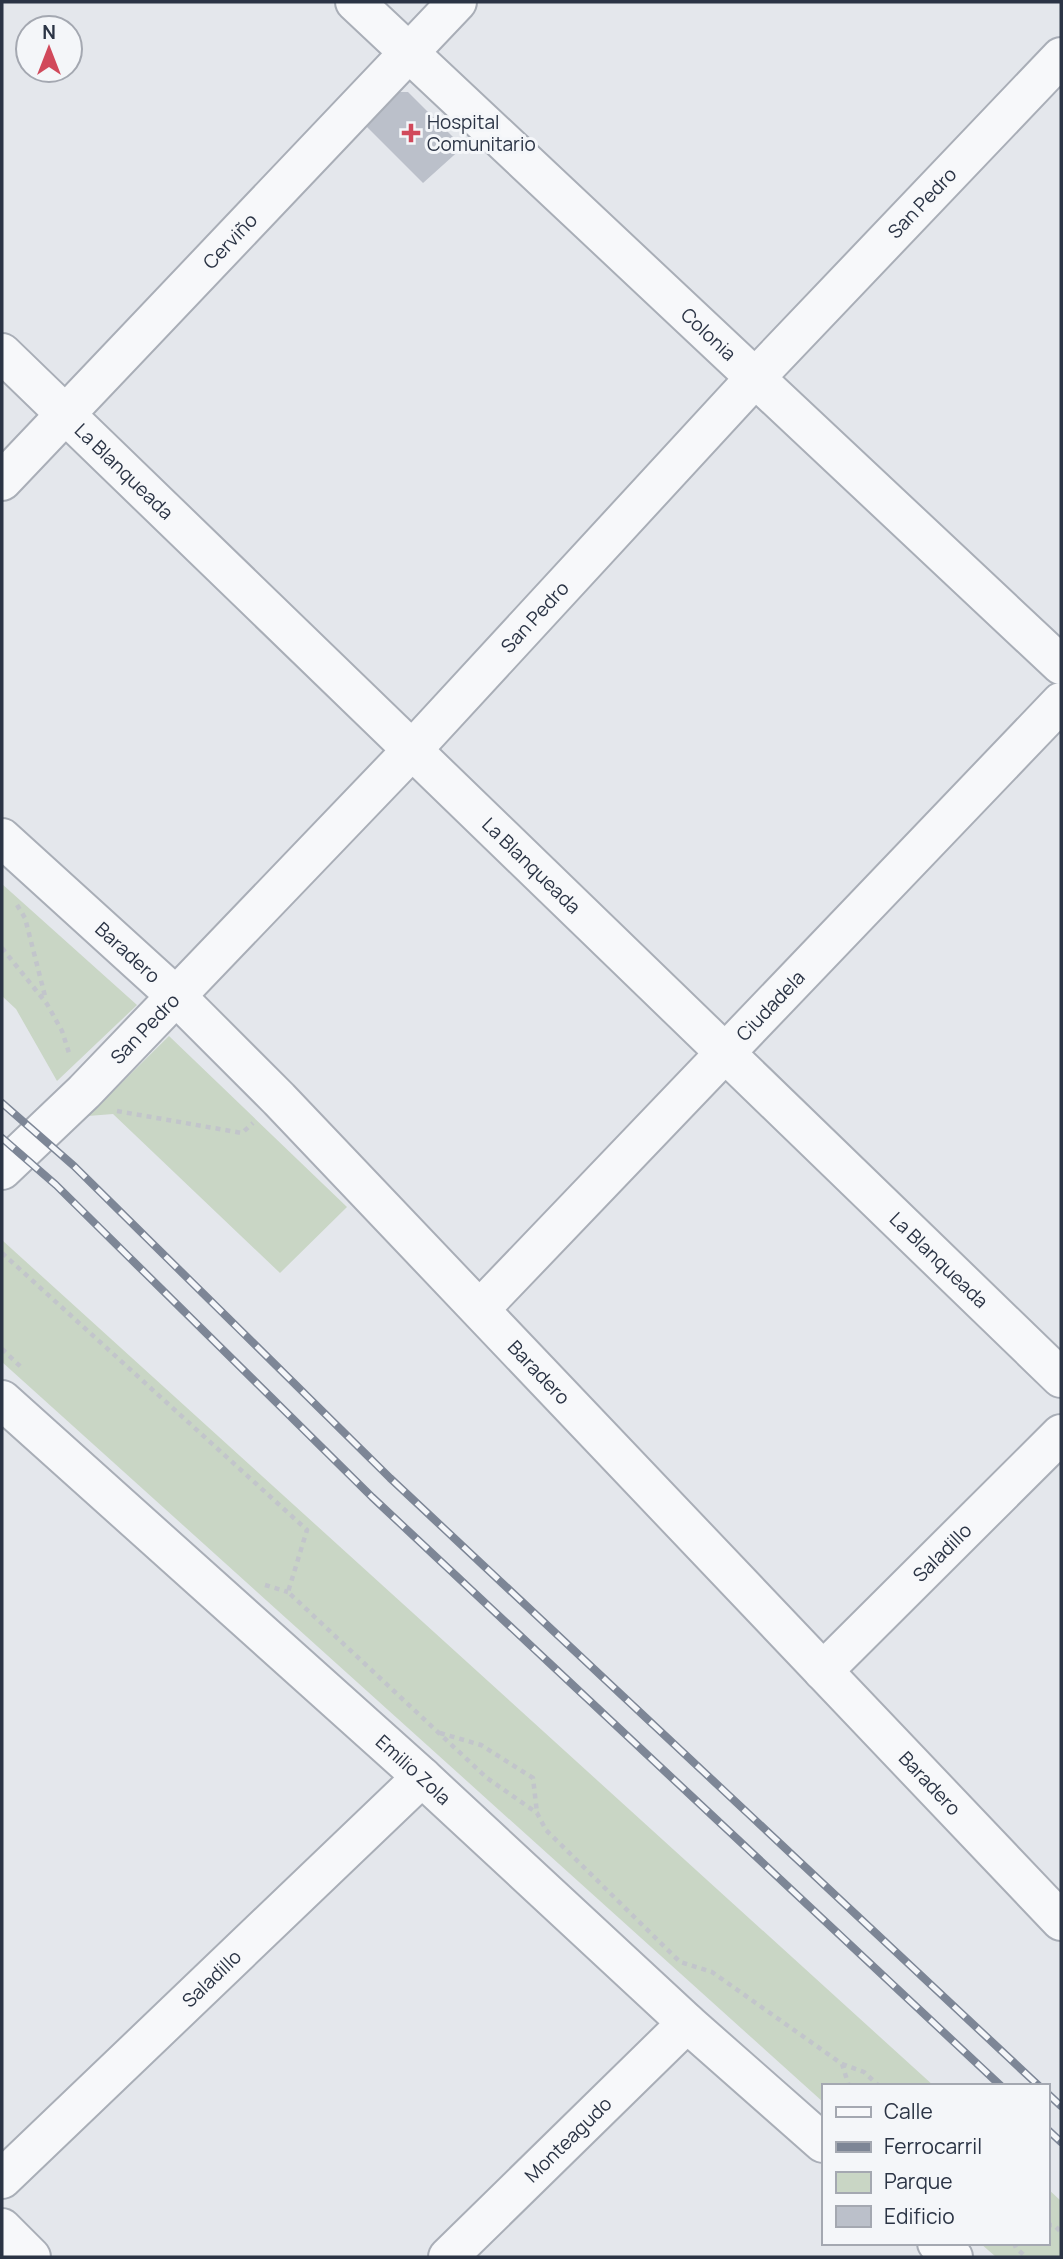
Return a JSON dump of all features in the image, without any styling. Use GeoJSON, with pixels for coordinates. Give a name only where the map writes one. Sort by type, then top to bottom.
{"type":"FeatureCollection","features":[{"type":"Feature","properties":{"kind":"street","name":"Colonia"},"geometry":{"type":"LineString","coordinates":[[355,2],[1061,665]]}},
{"type":"Feature","properties":{"kind":"street","name":"Cerviño"},"geometry":{"type":"LineString","coordinates":[[2,481],[457,2]]}},
{"type":"Feature","properties":{"kind":"street","name":"San Pedro"},"geometry":{"type":"LineString","coordinates":[[2,1170],[84,1092],[177,997],[412,750],[755,378],[1061,57]]}},
{"type":"Feature","properties":{"kind":"street","name":"La Blanqueada"},"geometry":{"type":"LineString","coordinates":[[2,354],[1061,1378]]}},
{"type":"Feature","properties":{"kind":"street","name":"Ciudadela"},"geometry":{"type":"LineString","coordinates":[[480,1309],[1061,702]]}},
{"type":"Feature","properties":{"kind":"street","name":"Baradero"},"geometry":{"type":"LineString","coordinates":[[2,838],[177,997],[266,1111],[480,1309],[1061,1921]]}},
{"type":"Feature","properties":{"kind":"street","name":"Emilio Zola"},"geometry":{"type":"LineString","coordinates":[[2,1400],[422,1777],[687,2023],[822,2142]]}},
{"type":"Feature","properties":{"kind":"street","name":"Saladillo"},"geometry":{"type":"LineString","coordinates":[[822,1671],[1061,1434]]}},
{"type":"Feature","properties":{"kind":"street","name":"Saladillo"},"geometry":{"type":"LineString","coordinates":[[2,2179],[422,1777]]}},
{"type":"Feature","properties":{"kind":"street","name":"Monteagudo"},"geometry":{"type":"LineString","coordinates":[[448,2257],[687,2023]]}},
{"type":"Feature","properties":{"kind":"street"},"geometry":{"type":"LineString","coordinates":[[2,2228],[31,2257]]}},
{"type":"Feature","properties":{"kind":"street"},"geometry":{"type":"LineString","coordinates":[[939,2245],[953,2257]]}},
{"type":"Feature","properties":{"kind":"path"},"geometry":{"type":"LineString","coordinates":[[15,900],[25,918],[47,1004]]}},
{"type":"Feature","properties":{"kind":"path"},"geometry":{"type":"LineString","coordinates":[[2,948],[47,1004],[62,1031],[84,1092],[102,1109],[242,1133],[266,1111]]}},
{"type":"Feature","properties":{"kind":"path"},"geometry":{"type":"LineString","coordinates":[[243,1114],[266,1111]]}},
{"type":"Feature","properties":{"kind":"path"},"geometry":{"type":"LineString","coordinates":[[261,1132],[266,1111]]}},
{"type":"Feature","properties":{"kind":"path"},"geometry":{"type":"LineString","coordinates":[[2,1253],[307,1530],[288,1592],[487,1778],[537,1813]]}},
{"type":"Feature","properties":{"kind":"path"},"geometry":{"type":"LineString","coordinates":[[439,1733],[481,1745],[533,1779],[537,1813],[546,1829],[680,1962],[712,1972],[842,2064],[864,2072],[877,2084]]}},
{"type":"Feature","properties":{"kind":"path"},"geometry":{"type":"LineString","coordinates":[[842,2064],[848,2084]]}},
{"type":"Feature","properties":{"kind":"green space"},"geometry":{"type":"Polygon","coordinates":[[[2,884],[137,1005],[57,1081],[16,1009],[2,996],[2,884]]]}},
{"type":"Feature","properties":{"kind":"green space"},"geometry":{"type":"Polygon","coordinates":[[[169,1036],[347,1207],[280,1273],[113,1114],[88,1116],[169,1036]]]}},
{"type":"Feature","properties":{"kind":"green space"},"geometry":{"type":"Polygon","coordinates":[[[2,1240],[932,2084],[822,2084],[822,2101],[2,1362],[2,1240]]]}},
{"type":"Feature","properties":{"kind":"green space"},"geometry":{"type":"Polygon","coordinates":[[[1049,2190],[1061,2201],[1061,2257],[996,2257],[982,2245],[1049,2245],[1049,2190]]]}},
{"type":"Feature","properties":{"kind":"building","name":"Hospital Comunitario"},"geometry":{"type":"Polygon","coordinates":[[[384,92],[408,92],[463,147],[423,183],[358,118],[384,92]]]}},
{"type":"Feature","properties":{"kind":"railway"},"geometry":{"type":"LineString","coordinates":[[2,1103],[74,1166],[390,1478],[1037,2084]]}},
{"type":"Feature","properties":{"kind":"railway"},"geometry":{"type":"LineString","coordinates":[[2,1138],[56,1185],[372,1497],[999,2084]]}},
{"type":"Feature","properties":{"kind":"railway"},"geometry":{"type":"LineString","coordinates":[[1049,2095],[1061,2106]]}},
{"type":"Feature","properties":{"kind":"railway"},"geometry":{"type":"LineString","coordinates":[[1049,2131],[1061,2142]]}},
{"type":"Feature","properties":{"kind":"place","name":"Hospital Comunitario"},"geometry":{"type":"Point","coordinates":[411,133]}}]}
